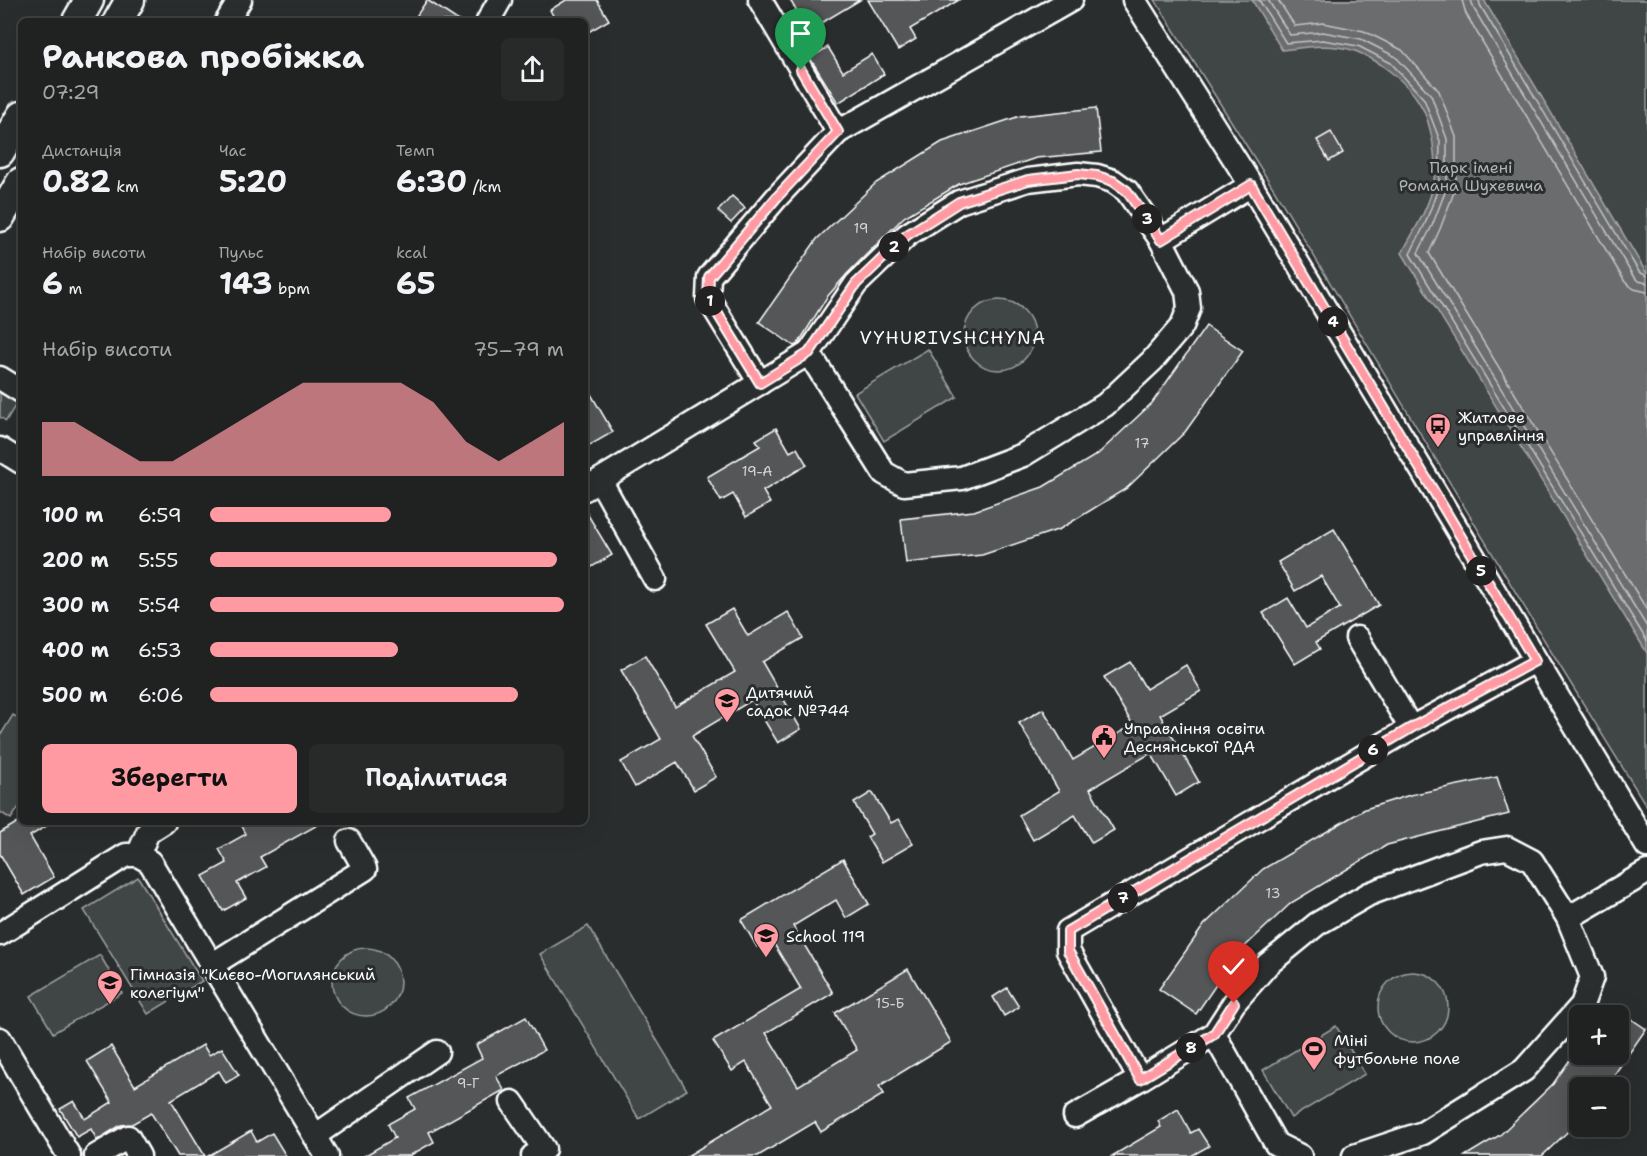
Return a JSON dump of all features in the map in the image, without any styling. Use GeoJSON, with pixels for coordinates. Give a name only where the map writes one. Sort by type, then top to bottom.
{"type":"FeatureCollection","features":[{"type":"Feature","properties":{"kind":"main road"},"geometry":{"type":"LineString","coordinates":[[79,18],[89,0]]}},
{"type":"Feature","properties":{"kind":"main road"},"geometry":{"type":"LineString","coordinates":[[120,18],[130,0]]}},
{"type":"Feature","properties":{"kind":"main road"},"geometry":{"type":"LineString","coordinates":[[0,152],[18,122]]}},
{"type":"Feature","properties":{"kind":"main road"},"geometry":{"type":"LineString","coordinates":[[0,217],[18,187]]}},
{"type":"Feature","properties":{"kind":"street"},"geometry":{"type":"LineString","coordinates":[[229,18],[240,0]]}},
{"type":"Feature","properties":{"kind":"street"},"geometry":{"type":"LineString","coordinates":[[490,18],[500,0]]}},
{"type":"Feature","properties":{"kind":"street"},"geometry":{"type":"LineString","coordinates":[[760,0],[838,132]]}},
{"type":"Feature","properties":{"kind":"street"},"geometry":{"type":"LineString","coordinates":[[760,383],[708,298],[709,277],[777,197],[838,132],[1071,0]]}},
{"type":"Feature","properties":{"kind":"street"},"geometry":{"type":"LineString","coordinates":[[1134,0],[1251,185],[1647,846]]}},
{"type":"Feature","properties":{"kind":"street"},"geometry":{"type":"LineString","coordinates":[[655,579],[592,484],[809,353],[856,284],[907,235],[959,202],[1028,180],[1078,174],[1113,181],[1127,191],[1161,240],[1187,291],[1189,308],[1182,326],[1141,372],[1104,405],[1023,456],[962,478],[904,484],[884,473],[809,353]]}},
{"type":"Feature","properties":{"kind":"street"},"geometry":{"type":"LineString","coordinates":[[1161,240],[1251,185]]}},
{"type":"Feature","properties":{"kind":"street"},"geometry":{"type":"LineString","coordinates":[[0,378],[18,389]]}},
{"type":"Feature","properties":{"kind":"street"},"geometry":{"type":"LineString","coordinates":[[0,449],[18,460]]}},
{"type":"Feature","properties":{"kind":"street"},"geometry":{"type":"LineString","coordinates":[[1357,638],[1411,728]]}},
{"type":"Feature","properties":{"kind":"street"},"geometry":{"type":"LineString","coordinates":[[1140,1079],[1068,951],[1068,931],[1411,728],[1535,661]]}},
{"type":"Feature","properties":{"kind":"street"},"geometry":{"type":"LineString","coordinates":[[138,855],[148,832],[159,825]]}},
{"type":"Feature","properties":{"kind":"street"},"geometry":{"type":"LineString","coordinates":[[213,964],[366,869],[349,841]]}},
{"type":"Feature","properties":{"kind":"street"},"geometry":{"type":"LineString","coordinates":[[1075,1116],[1214,1034],[1234,1003],[1268,964],[1317,924],[1369,894],[1481,852],[1506,848],[1532,861],[1568,918],[1592,976],[1582,1005],[1524,1070],[1422,1133],[1354,1156]]}},
{"type":"Feature","properties":{"kind":"street"},"geometry":{"type":"LineString","coordinates":[[0,934],[126,855],[138,855],[150,862],[327,1156]]}},
{"type":"Feature","properties":{"kind":"street"},"geometry":{"type":"LineString","coordinates":[[1568,918],[1647,872]]}},
{"type":"Feature","properties":{"kind":"street"},"geometry":{"type":"LineString","coordinates":[[1214,1034],[1276,1144],[1300,1156]]}},
{"type":"Feature","properties":{"kind":"street"},"geometry":{"type":"LineString","coordinates":[[0,1039],[69,1156]]}},
{"type":"Feature","properties":{"kind":"street"},"geometry":{"type":"LineString","coordinates":[[315,1136],[437,1052]]}},
{"type":"Feature","properties":{"kind":"street"},"geometry":{"type":"LineString","coordinates":[[512,1102],[544,1149],[533,1156]]}},
{"type":"Feature","properties":{"kind":"street"},"geometry":{"type":"LineString","coordinates":[[96,1156],[128,1137],[139,1156]]}},
{"type":"Feature","properties":{"kind":"green space","name":"Парк імені Романа Шухевича"},"geometry":{"type":"Polygon","coordinates":[[[1155,0],[1647,0],[1647,807],[1275,191],[1155,0]]]}},
{"type":"Feature","properties":{"kind":"green space"},"geometry":{"type":"Polygon","coordinates":[[[999,300],[1012,303],[1024,310],[1031,322],[1034,335],[1031,348],[1024,360],[1012,367],[999,370],[986,367],[974,360],[967,348],[964,335],[967,322],[974,310],[986,303],[999,300]]]}},
{"type":"Feature","properties":{"kind":"green space"},"geometry":{"type":"Polygon","coordinates":[[[928,349],[957,397],[884,441],[855,393],[928,349]]]}},
{"type":"Feature","properties":{"kind":"green space"},"geometry":{"type":"Polygon","coordinates":[[[0,383],[18,394],[18,401],[6,421],[0,417],[0,383]]]}},
{"type":"Feature","properties":{"kind":"green space"},"geometry":{"type":"Polygon","coordinates":[[[13,715],[18,718],[18,808],[11,819],[0,812],[0,736],[13,715]]]}},
{"type":"Feature","properties":{"kind":"green space"},"geometry":{"type":"Polygon","coordinates":[[[138,877],[202,981],[148,1014],[84,910],[138,877]]]}},
{"type":"Feature","properties":{"kind":"green space"},"geometry":{"type":"Polygon","coordinates":[[[588,926],[687,1090],[639,1119],[540,954],[588,926]]]}},
{"type":"Feature","properties":{"kind":"green space"},"geometry":{"type":"Polygon","coordinates":[[[366,948],[379,951],[390,958],[397,969],[400,982],[397,995],[390,1006],[379,1013],[366,1016],[353,1013],[342,1006],[335,995],[332,982],[335,969],[342,958],[353,951],[366,948]]]}},
{"type":"Feature","properties":{"kind":"green space"},"geometry":{"type":"Polygon","coordinates":[[[100,955],[122,993],[53,1033],[31,996],[100,955]]]}},
{"type":"Feature","properties":{"kind":"green space"},"geometry":{"type":"Polygon","coordinates":[[[1413,972],[1426,975],[1438,982],[1445,994],[1448,1007],[1445,1020],[1438,1032],[1426,1039],[1413,1042],[1400,1039],[1388,1032],[1381,1020],[1378,1007],[1381,994],[1388,982],[1400,975],[1413,972]]]}},
{"type":"Feature","properties":{"kind":"green space","name":"Міні футбольне поле"},"geometry":{"type":"Polygon","coordinates":[[[1336,1026],[1365,1074],[1291,1118],[1263,1070],[1336,1026]]]}},
{"type":"Feature","properties":{"kind":"water"},"geometry":{"type":"Polygon","coordinates":[[[1252,0],[1484,0],[1647,274],[1647,653],[1402,253],[1428,204],[1433,186],[1434,155],[1424,110],[1414,94],[1391,72],[1355,51],[1328,46],[1282,50],[1252,0]]]}},
{"type":"Feature","properties":{"kind":"building"},"geometry":{"type":"Polygon","coordinates":[[[427,0],[454,18],[415,18],[427,0]]]}},
{"type":"Feature","properties":{"kind":"building"},"geometry":{"type":"Polygon","coordinates":[[[566,0],[597,0],[609,20],[588,32],[588,18],[554,18],[550,10],[566,0]]]}},
{"type":"Feature","properties":{"kind":"building"},"geometry":{"type":"Polygon","coordinates":[[[790,0],[860,0],[808,31],[790,0]]]}},
{"type":"Feature","properties":{"kind":"building"},"geometry":{"type":"Polygon","coordinates":[[[868,0],[959,0],[910,29],[916,39],[898,50],[868,0]]]}},
{"type":"Feature","properties":{"kind":"building"},"geometry":{"type":"Polygon","coordinates":[[[828,47],[843,72],[872,54],[884,74],[838,103],[810,58],[828,47]]]}},
{"type":"Feature","properties":{"kind":"building"},"geometry":{"type":"Polygon","coordinates":[[[1096,108],[1101,152],[1036,158],[959,184],[904,217],[827,297],[798,344],[794,346],[759,322],[817,239],[876,183],[942,142],[1020,116],[1096,108]]]}},
{"type":"Feature","properties":{"kind":"building"},"geometry":{"type":"Polygon","coordinates":[[[1331,132],[1343,153],[1329,161],[1317,140],[1331,132]]]}},
{"type":"Feature","properties":{"kind":"building"},"geometry":{"type":"Polygon","coordinates":[[[732,196],[745,208],[731,223],[718,211],[732,196]]]}},
{"type":"Feature","properties":{"kind":"building"},"geometry":{"type":"Polygon","coordinates":[[[1206,326],[1243,351],[1185,432],[1127,488],[1060,529],[982,555],[906,563],[901,519],[974,511],[1043,487],[1098,454],[1152,403],[1206,326]]]}},
{"type":"Feature","properties":{"kind":"building"},"geometry":{"type":"Polygon","coordinates":[[[588,389],[613,432],[588,446],[588,389]]]}},
{"type":"Feature","properties":{"kind":"building"},"geometry":{"type":"Polygon","coordinates":[[[776,428],[790,452],[797,448],[807,465],[763,491],[770,503],[746,517],[733,494],[721,501],[707,477],[760,446],[756,440],[776,428]]]}},
{"type":"Feature","properties":{"kind":"building"},"geometry":{"type":"Polygon","coordinates":[[[588,515],[612,555],[588,569],[588,515]]]}},
{"type":"Feature","properties":{"kind":"building"},"geometry":{"type":"Polygon","coordinates":[[[1334,529],[1379,605],[1316,642],[1320,649],[1295,664],[1263,613],[1288,598],[1306,628],[1340,608],[1321,576],[1295,591],[1278,562],[1334,529]]]}},
{"type":"Feature","properties":{"kind":"building"},"geometry":{"type":"Polygon","coordinates":[[[732,609],[748,636],[788,612],[803,638],[762,662],[801,729],[778,743],[752,700],[692,736],[716,777],[694,790],[677,762],[635,787],[621,762],[661,739],[621,670],[645,656],[675,707],[735,672],[706,624],[732,609]]]}},
{"type":"Feature","properties":{"kind":"building"},"geometry":{"type":"Polygon","coordinates":[[[1130,662],[1146,689],[1186,665],[1201,691],[1160,715],[1199,782],[1176,796],[1151,753],[1090,789],[1114,830],[1092,843],[1075,815],[1033,840],[1019,815],[1059,791],[1019,723],[1043,709],[1073,760],[1133,725],[1104,677],[1130,662]]]}},
{"type":"Feature","properties":{"kind":"building"},"geometry":{"type":"Polygon","coordinates":[[[1497,777],[1509,814],[1387,845],[1291,903],[1237,954],[1196,1014],[1159,989],[1204,925],[1263,869],[1365,809],[1410,795],[1497,777]]]}},
{"type":"Feature","properties":{"kind":"building"},"geometry":{"type":"Polygon","coordinates":[[[872,792],[891,823],[899,819],[913,844],[882,862],[867,837],[872,834],[854,803],[872,792]]]}},
{"type":"Feature","properties":{"kind":"building"},"geometry":{"type":"Polygon","coordinates":[[[18,822],[18,825],[48,825],[30,836],[54,877],[24,895],[0,854],[0,833],[18,822]]]}},
{"type":"Feature","properties":{"kind":"building"},"geometry":{"type":"Polygon","coordinates":[[[242,825],[318,825],[260,857],[266,867],[237,883],[246,898],[223,911],[203,876],[227,863],[219,849],[246,834],[242,825]]]}},
{"type":"Feature","properties":{"kind":"building"},"geometry":{"type":"Polygon","coordinates":[[[843,859],[869,904],[846,918],[836,900],[793,926],[833,993],[766,1033],[798,1086],[857,1050],[835,1013],[908,969],[951,1042],[879,1086],[884,1094],[821,1132],[815,1122],[758,1156],[687,1156],[772,1105],[746,1062],[732,1071],[713,1041],[801,989],[771,939],[757,947],[741,920],[843,859]]]}},
{"type":"Feature","properties":{"kind":"building"},"geometry":{"type":"Polygon","coordinates":[[[1007,988],[1019,1007],[1004,1016],[993,997],[1007,988]]]}},
{"type":"Feature","properties":{"kind":"building"},"geometry":{"type":"Polygon","coordinates":[[[526,1017],[544,1050],[496,1076],[504,1090],[429,1132],[434,1142],[409,1156],[364,1156],[395,1138],[388,1124],[415,1109],[409,1098],[482,1058],[476,1045],[526,1017]]]}},
{"type":"Feature","properties":{"kind":"building"},"geometry":{"type":"Polygon","coordinates":[[[1629,1017],[1646,1029],[1629,1053],[1629,1017]]]}},
{"type":"Feature","properties":{"kind":"building"},"geometry":{"type":"Polygon","coordinates":[[[203,1045],[209,1055],[222,1048],[239,1075],[226,1083],[219,1071],[171,1100],[205,1156],[178,1156],[151,1113],[132,1124],[121,1125],[97,1140],[91,1129],[77,1137],[60,1109],[74,1101],[85,1119],[112,1102],[87,1061],[111,1046],[135,1086],[203,1045]]]}},
{"type":"Feature","properties":{"kind":"building"},"geometry":{"type":"Polygon","coordinates":[[[1569,1061],[1569,1065],[1621,1065],[1613,1077],[1569,1077],[1569,1130],[1542,1156],[1465,1156],[1500,1135],[1553,1084],[1569,1061]]]}},
{"type":"Feature","properties":{"kind":"building"},"geometry":{"type":"Polygon","coordinates":[[[1178,1109],[1191,1133],[1198,1129],[1209,1146],[1191,1156],[1112,1156],[1161,1127],[1158,1121],[1178,1109]]]}},
{"type":"Feature","properties":{"kind":"building"},"geometry":{"type":"Polygon","coordinates":[[[251,1131],[257,1142],[272,1133],[286,1156],[208,1156],[251,1131]]]}},
{"type":"Feature","properties":{"kind":"place","name":"Житлове управління"},"geometry":{"type":"Point","coordinates":[1438,449]}},
{"type":"Feature","properties":{"kind":"place","name":"Дитячий садок №744"},"geometry":{"type":"Point","coordinates":[727,724]}},
{"type":"Feature","properties":{"kind":"place","name":"Управління освіти Деснянської РДА"},"geometry":{"type":"Point","coordinates":[1104,760]}},
{"type":"Feature","properties":{"kind":"place","name":"School 119"},"geometry":{"type":"Point","coordinates":[766,959]}},
{"type":"Feature","properties":{"kind":"place","name":"Гімназія \"Києво-Могилянський колегіум\""},"geometry":{"type":"Point","coordinates":[110,1006]}},
{"type":"Feature","properties":{"kind":"place","name":"Міні футбольне поле"},"geometry":{"type":"Point","coordinates":[1314,1072]}},
{"type":"Feature","properties":{"kind":"district","name":"VYHURIVSHCHYNA"},"geometry":{"type":"Point","coordinates":[953,338]}},
{"type":"Feature","properties":{"kind":"route"},"geometry":{"type":"LineString","coordinates":[[801,70],[838,132],[777,197],[709,277],[708,298],[760,383],[809,353],[856,284],[907,235],[959,202],[1028,180],[1078,174],[1097,176],[1113,181],[1127,191],[1161,240],[1251,185],[1535,661],[1411,728],[1068,931],[1068,951],[1140,1079],[1214,1034],[1234,1003]]}}]}
